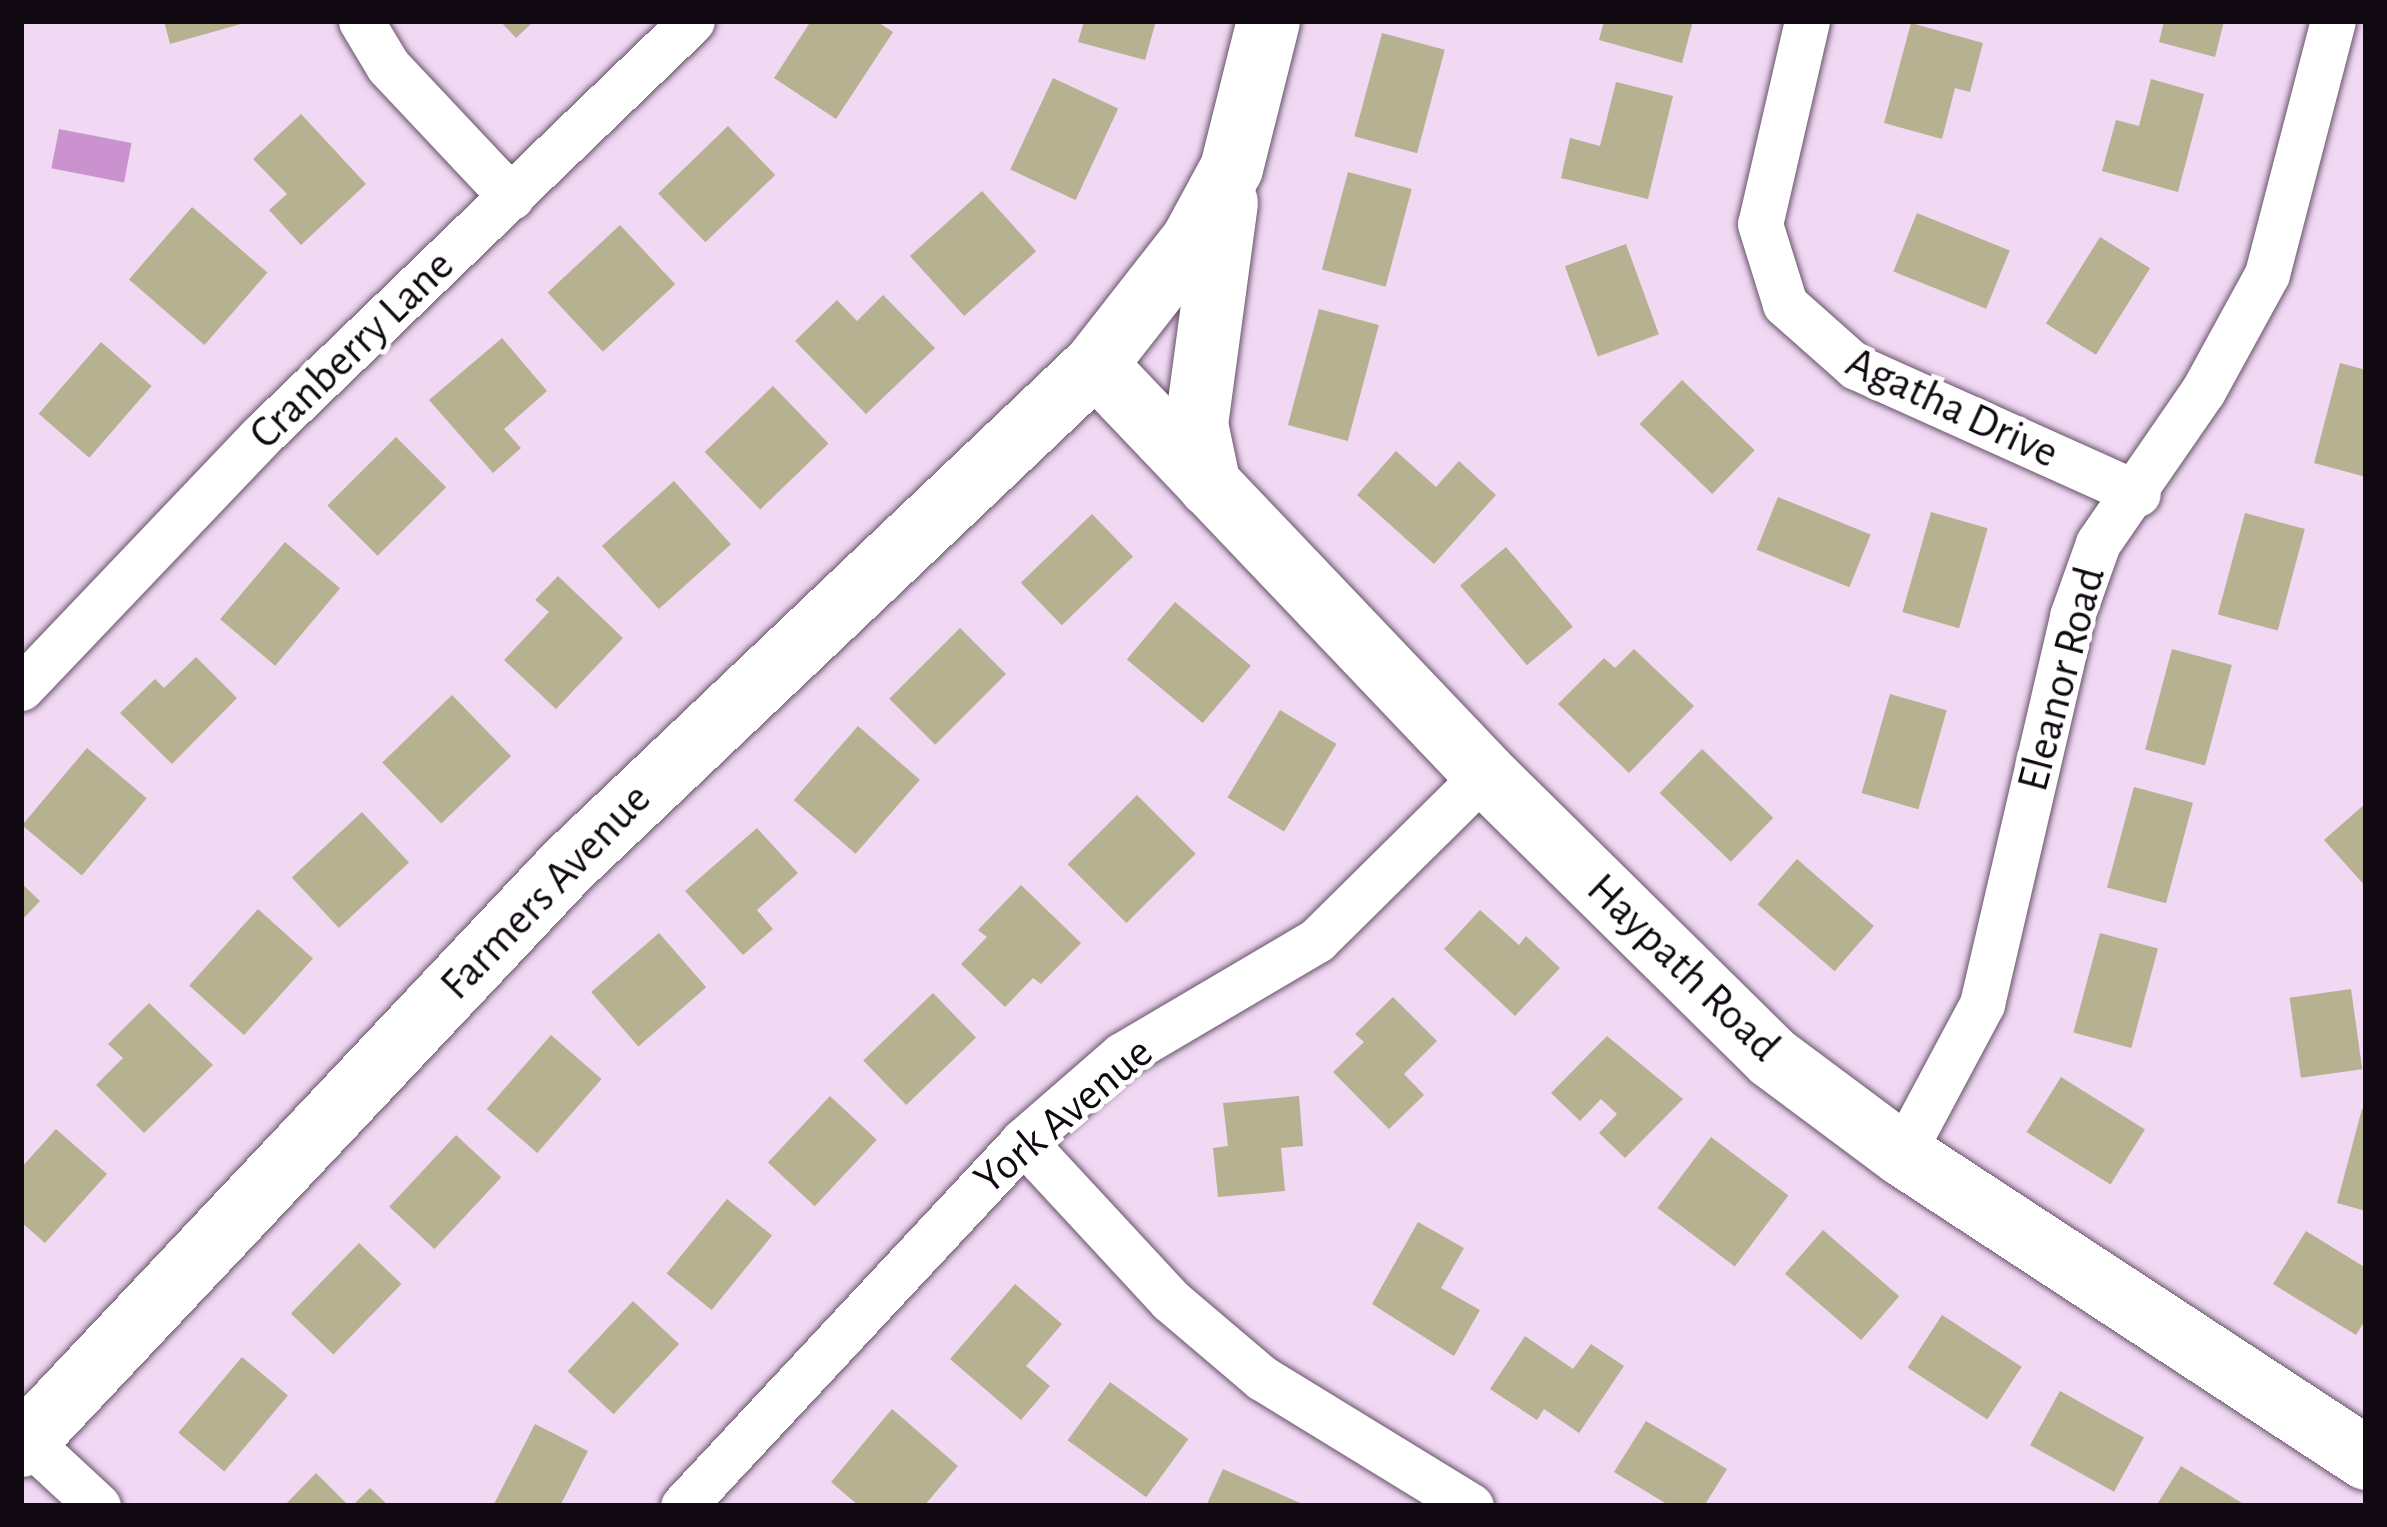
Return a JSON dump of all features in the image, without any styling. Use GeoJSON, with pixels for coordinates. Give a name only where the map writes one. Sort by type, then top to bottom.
{"type":"FeatureCollection","features":[{"type":"Feature","properties":{"kind":"street"},"geometry":{"type":"LineString","coordinates":[[362,21],[388,66],[511,197]]}},
{"type":"Feature","properties":{"kind":"street","name":"Cranberry Lane"},"geometry":{"type":"LineString","coordinates":[[21,688],[261,436],[692,21]]}},
{"type":"Feature","properties":{"kind":"street"},"geometry":{"type":"LineString","coordinates":[[1209,485],[1196,424],[1231,168],[1268,21]]}},
{"type":"Feature","properties":{"kind":"street","name":"Agatha Drive"},"geometry":{"type":"LineString","coordinates":[[1807,21],[1760,224],[1785,304],[1856,367],[2138,494]]}},
{"type":"Feature","properties":{"kind":"street","name":"Eleanor Road"},"geometry":{"type":"LineString","coordinates":[[1902,1154],[1982,1004],[2072,616],[2098,543],[2138,494],[2267,274],[2333,21]]}},
{"type":"Feature","properties":{"kind":"street","name":"Farmers Avenue"},"geometry":{"type":"LineString","coordinates":[[24,1443],[567,865],[1095,364],[1192,240],[1231,168]]}},
{"type":"Feature","properties":{"kind":"street","name":"Haypath Road"},"geometry":{"type":"LineString","coordinates":[[1095,364],[1485,774],[1772,1057],[1902,1154],[2366,1458]]}},
{"type":"Feature","properties":{"kind":"street","name":"York Avenue"},"geometry":{"type":"LineString","coordinates":[[683,1506],[914,1249],[1023,1141],[1121,1055],[1317,940],[1485,774]]}},
{"type":"Feature","properties":{"kind":"street"},"geometry":{"type":"LineString","coordinates":[[1023,1141],[1170,1300],[1262,1378],[1471,1506]]}},
{"type":"Feature","properties":{"kind":"street"},"geometry":{"type":"LineString","coordinates":[[24,1443],[98,1506]]}},
{"type":"Feature","properties":{"kind":"shaded area"},"geometry":{"type":"Polygon","coordinates":[[[59,129],[132,143],[124,182],[51,168],[59,129]]]}},
{"type":"Feature","properties":{"kind":"building"},"geometry":{"type":"Polygon","coordinates":[[[164,21],[247,21],[248,22],[170,44],[164,21]]]}},
{"type":"Feature","properties":{"kind":"building"},"geometry":{"type":"Polygon","coordinates":[[[500,21],[534,21],[516,38],[500,21]]]}},
{"type":"Feature","properties":{"kind":"building"},"geometry":{"type":"Polygon","coordinates":[[[811,21],[876,21],[893,32],[836,119],[774,78],[811,21]]]}},
{"type":"Feature","properties":{"kind":"building"},"geometry":{"type":"Polygon","coordinates":[[[1084,21],[1156,21],[1145,60],[1078,42],[1084,21]]]}},
{"type":"Feature","properties":{"kind":"building"},"geometry":{"type":"Polygon","coordinates":[[[1604,21],[1693,21],[1682,63],[1599,40],[1604,21]]]}},
{"type":"Feature","properties":{"kind":"building"},"geometry":{"type":"Polygon","coordinates":[[[2164,21],[2224,21],[2215,57],[2159,42],[2164,21]]]}},
{"type":"Feature","properties":{"kind":"building"},"geometry":{"type":"Polygon","coordinates":[[[1911,23],[1983,43],[1970,92],[1955,88],[1942,139],[1884,123],[1911,23]]]}},
{"type":"Feature","properties":{"kind":"building"},"geometry":{"type":"Polygon","coordinates":[[[1382,33],[1445,50],[1417,153],[1354,136],[1382,33]]]}},
{"type":"Feature","properties":{"kind":"building"},"geometry":{"type":"Polygon","coordinates":[[[1053,78],[1118,108],[1076,200],[1010,170],[1053,78]]]}},
{"type":"Feature","properties":{"kind":"building"},"geometry":{"type":"Polygon","coordinates":[[[2151,79],[2204,94],[2178,192],[2102,171],[2116,120],[2139,126],[2151,79]]]}},
{"type":"Feature","properties":{"kind":"building"},"geometry":{"type":"Polygon","coordinates":[[[1616,82],[1673,96],[1648,199],[1561,178],[1570,138],[1600,146],[1616,82]]]}},
{"type":"Feature","properties":{"kind":"building"},"geometry":{"type":"Polygon","coordinates":[[[301,114],[366,184],[301,245],[269,210],[287,194],[253,159],[301,114]]]}},
{"type":"Feature","properties":{"kind":"building"},"geometry":{"type":"Polygon","coordinates":[[[728,126],[775,175],[705,242],[658,193],[728,126]]]}},
{"type":"Feature","properties":{"kind":"building"},"geometry":{"type":"Polygon","coordinates":[[[1348,172],[1412,189],[1386,287],[1322,270],[1348,172]]]}},
{"type":"Feature","properties":{"kind":"building"},"geometry":{"type":"Polygon","coordinates":[[[982,191],[1036,251],[964,316],[910,256],[982,191]]]}},
{"type":"Feature","properties":{"kind":"building"},"geometry":{"type":"Polygon","coordinates":[[[192,207],[267,273],[204,345],[129,279],[192,207]]]}},
{"type":"Feature","properties":{"kind":"building"},"geometry":{"type":"Polygon","coordinates":[[[1917,213],[2010,250],[1986,309],[1893,271],[1917,213]]]}},
{"type":"Feature","properties":{"kind":"building"},"geometry":{"type":"Polygon","coordinates":[[[620,225],[675,284],[603,352],[548,293],[620,225]]]}},
{"type":"Feature","properties":{"kind":"building"},"geometry":{"type":"Polygon","coordinates":[[[2100,237],[2150,268],[2096,355],[2046,324],[2100,237]]]}},
{"type":"Feature","properties":{"kind":"building"},"geometry":{"type":"Polygon","coordinates":[[[1626,244],[1659,334],[1598,356],[1565,266],[1626,244]]]}},
{"type":"Feature","properties":{"kind":"building"},"geometry":{"type":"Polygon","coordinates":[[[883,295],[935,348],[866,414],[795,341],[837,300],[857,321],[883,295]]]}},
{"type":"Feature","properties":{"kind":"building"},"geometry":{"type":"Polygon","coordinates":[[[1319,309],[1379,325],[1348,441],[1288,425],[1319,309]]]}},
{"type":"Feature","properties":{"kind":"building"},"geometry":{"type":"Polygon","coordinates":[[[502,338],[547,391],[504,429],[521,448],[493,473],[429,400],[502,338]]]}},
{"type":"Feature","properties":{"kind":"building"},"geometry":{"type":"Polygon","coordinates":[[[101,342],[152,386],[89,458],[39,414],[101,342]]]}},
{"type":"Feature","properties":{"kind":"building"},"geometry":{"type":"Polygon","coordinates":[[[2340,363],[2366,370],[2366,477],[2314,463],[2340,363]]]}},
{"type":"Feature","properties":{"kind":"building"},"geometry":{"type":"Polygon","coordinates":[[[1682,380],[1755,450],[1712,494],[1640,424],[1682,380]]]}},
{"type":"Feature","properties":{"kind":"building"},"geometry":{"type":"Polygon","coordinates":[[[773,386],[829,444],[760,510],[705,452],[773,386]]]}},
{"type":"Feature","properties":{"kind":"building"},"geometry":{"type":"Polygon","coordinates":[[[396,437],[446,487],[378,556],[327,506],[396,437]]]}},
{"type":"Feature","properties":{"kind":"building"},"geometry":{"type":"Polygon","coordinates":[[[1396,451],[1436,487],[1459,461],[1496,495],[1434,564],[1357,495],[1396,451]]]}},
{"type":"Feature","properties":{"kind":"building"},"geometry":{"type":"Polygon","coordinates":[[[674,481],[731,544],[659,609],[602,546],[674,481]]]}},
{"type":"Feature","properties":{"kind":"building"},"geometry":{"type":"Polygon","coordinates":[[[1778,497],[1871,534],[1849,587],[1757,550],[1778,497]]]}},
{"type":"Feature","properties":{"kind":"building"},"geometry":{"type":"Polygon","coordinates":[[[1931,512],[1988,528],[1959,628],[1902,612],[1931,512]]]}},
{"type":"Feature","properties":{"kind":"building"},"geometry":{"type":"Polygon","coordinates":[[[2245,513],[2305,529],[2278,630],[2218,614],[2245,513]]]}},
{"type":"Feature","properties":{"kind":"building"},"geometry":{"type":"Polygon","coordinates":[[[1092,514],[1133,556],[1062,625],[1021,583],[1092,514]]]}},
{"type":"Feature","properties":{"kind":"building"},"geometry":{"type":"Polygon","coordinates":[[[285,542],[340,588],[275,666],[220,619],[285,542]]]}},
{"type":"Feature","properties":{"kind":"building"},"geometry":{"type":"Polygon","coordinates":[[[1506,547],[1573,627],[1527,665],[1460,586],[1506,547]]]}},
{"type":"Feature","properties":{"kind":"building"},"geometry":{"type":"Polygon","coordinates":[[[558,576],[623,638],[556,709],[504,660],[549,612],[535,600],[558,576]]]}},
{"type":"Feature","properties":{"kind":"building"},"geometry":{"type":"Polygon","coordinates":[[[1175,602],[1251,666],[1203,723],[1127,659],[1175,602]]]}},
{"type":"Feature","properties":{"kind":"building"},"geometry":{"type":"Polygon","coordinates":[[[960,628],[1006,674],[935,745],[889,699],[960,628]]]}},
{"type":"Feature","properties":{"kind":"building"},"geometry":{"type":"Polygon","coordinates":[[[1634,649],[1694,706],[1629,773],[1558,704],[1604,658],[1615,668],[1634,649]]]}},
{"type":"Feature","properties":{"kind":"building"},"geometry":{"type":"Polygon","coordinates":[[[2172,649],[2232,665],[2205,766],[2145,749],[2172,649]]]}},
{"type":"Feature","properties":{"kind":"building"},"geometry":{"type":"Polygon","coordinates":[[[196,657],[237,698],[172,764],[120,713],[155,679],[164,688],[196,657]]]}},
{"type":"Feature","properties":{"kind":"building"},"geometry":{"type":"Polygon","coordinates":[[[1890,694],[1947,710],[1918,809],[1862,793],[1890,694]]]}},
{"type":"Feature","properties":{"kind":"building"},"geometry":{"type":"Polygon","coordinates":[[[452,695],[511,756],[441,824],[382,762],[452,695]]]}},
{"type":"Feature","properties":{"kind":"building"},"geometry":{"type":"Polygon","coordinates":[[[1280,710],[1337,744],[1284,831],[1227,797],[1280,710]]]}},
{"type":"Feature","properties":{"kind":"building"},"geometry":{"type":"Polygon","coordinates":[[[858,726],[920,780],[856,854],[794,800],[858,726]]]}},
{"type":"Feature","properties":{"kind":"building"},"geometry":{"type":"Polygon","coordinates":[[[87,748],[147,798],[82,876],[22,825],[87,748]]]}},
{"type":"Feature","properties":{"kind":"building"},"geometry":{"type":"Polygon","coordinates":[[[1702,749],[1773,818],[1731,862],[1660,793],[1702,749]]]}},
{"type":"Feature","properties":{"kind":"building"},"geometry":{"type":"Polygon","coordinates":[[[2134,787],[2193,803],[2166,903],[2107,887],[2134,787]]]}},
{"type":"Feature","properties":{"kind":"building"},"geometry":{"type":"Polygon","coordinates":[[[1137,795],[1196,854],[1126,923],[1068,864],[1137,795]]]}},
{"type":"Feature","properties":{"kind":"building"},"geometry":{"type":"Polygon","coordinates":[[[2366,803],[2366,887],[2324,840],[2366,803]]]}},
{"type":"Feature","properties":{"kind":"building"},"geometry":{"type":"Polygon","coordinates":[[[362,812],[409,862],[339,928],[292,877],[362,812]]]}},
{"type":"Feature","properties":{"kind":"building"},"geometry":{"type":"Polygon","coordinates":[[[757,828],[798,873],[757,910],[773,929],[743,955],[685,891],[757,828]]]}},
{"type":"Feature","properties":{"kind":"building"},"geometry":{"type":"Polygon","coordinates":[[[1797,859],[1874,926],[1835,971],[1758,904],[1797,859]]]}},
{"type":"Feature","properties":{"kind":"building"},"geometry":{"type":"Polygon","coordinates":[[[21,883],[40,901],[21,921],[21,883]]]}},
{"type":"Feature","properties":{"kind":"building"},"geometry":{"type":"Polygon","coordinates":[[[1021,885],[1081,943],[1041,984],[1033,978],[1005,1007],[961,964],[987,937],[978,930],[1021,885]]]}},
{"type":"Feature","properties":{"kind":"building"},"geometry":{"type":"Polygon","coordinates":[[[258,909],[313,959],[244,1035],[189,986],[258,909]]]}},
{"type":"Feature","properties":{"kind":"building"},"geometry":{"type":"Polygon","coordinates":[[[1480,910],[1519,945],[1526,936],[1560,968],[1515,1016],[1444,949],[1480,910]]]}},
{"type":"Feature","properties":{"kind":"building"},"geometry":{"type":"Polygon","coordinates":[[[659,933],[706,987],[638,1046],[591,992],[659,933]]]}},
{"type":"Feature","properties":{"kind":"building"},"geometry":{"type":"Polygon","coordinates":[[[2100,933],[2158,949],[2131,1048],[2073,1032],[2100,933]]]}},
{"type":"Feature","properties":{"kind":"building"},"geometry":{"type":"Polygon","coordinates":[[[2351,989],[2362,1069],[2301,1078],[2290,998],[2351,989]]]}},
{"type":"Feature","properties":{"kind":"building"},"geometry":{"type":"Polygon","coordinates":[[[933,993],[976,1038],[906,1105],[863,1060],[933,993]]]}},
{"type":"Feature","properties":{"kind":"building"},"geometry":{"type":"Polygon","coordinates":[[[1393,997],[1437,1041],[1404,1074],[1424,1095],[1389,1129],[1333,1072],[1364,1042],[1355,1034],[1393,997]]]}},
{"type":"Feature","properties":{"kind":"building"},"geometry":{"type":"Polygon","coordinates":[[[149,1003],[213,1065],[144,1133],[96,1085],[123,1058],[108,1044],[149,1003]]]}},
{"type":"Feature","properties":{"kind":"building"},"geometry":{"type":"Polygon","coordinates":[[[551,1035],[602,1079],[537,1153],[487,1109],[551,1035]]]}},
{"type":"Feature","properties":{"kind":"building"},"geometry":{"type":"Polygon","coordinates":[[[1607,1036],[1683,1099],[1625,1158],[1599,1133],[1617,1114],[1601,1099],[1580,1121],[1551,1093],[1607,1036]]]}},
{"type":"Feature","properties":{"kind":"building"},"geometry":{"type":"Polygon","coordinates":[[[2061,1077],[2145,1129],[2111,1185],[2027,1132],[2061,1077]]]}},
{"type":"Feature","properties":{"kind":"building"},"geometry":{"type":"Polygon","coordinates":[[[830,1096],[877,1140],[815,1206],[768,1163],[830,1096]]]}},
{"type":"Feature","properties":{"kind":"building"},"geometry":{"type":"Polygon","coordinates":[[[1299,1096],[1303,1146],[1281,1148],[1285,1191],[1218,1197],[1213,1148],[1228,1146],[1223,1103],[1299,1096]]]}},
{"type":"Feature","properties":{"kind":"building"},"geometry":{"type":"Polygon","coordinates":[[[2362,1109],[2366,1110],[2366,1211],[2337,1203],[2362,1109]]]}},
{"type":"Feature","properties":{"kind":"building"},"geometry":{"type":"Polygon","coordinates":[[[56,1129],[107,1174],[45,1243],[21,1222],[21,1168],[56,1129]]]}},
{"type":"Feature","properties":{"kind":"building"},"geometry":{"type":"Polygon","coordinates":[[[456,1135],[501,1177],[435,1249],[389,1207],[456,1135]]]}},
{"type":"Feature","properties":{"kind":"building"},"geometry":{"type":"Polygon","coordinates":[[[1711,1137],[1788,1195],[1735,1266],[1657,1208],[1711,1137]]]}},
{"type":"Feature","properties":{"kind":"building"},"geometry":{"type":"Polygon","coordinates":[[[727,1199],[772,1236],[712,1310],[667,1274],[727,1199]]]}},
{"type":"Feature","properties":{"kind":"building"},"geometry":{"type":"Polygon","coordinates":[[[1418,1222],[1464,1248],[1441,1288],[1480,1310],[1454,1356],[1372,1304],[1418,1222]]]}},
{"type":"Feature","properties":{"kind":"building"},"geometry":{"type":"Polygon","coordinates":[[[1823,1230],[1899,1296],[1861,1340],[1785,1274],[1823,1230]]]}},
{"type":"Feature","properties":{"kind":"building"},"geometry":{"type":"Polygon","coordinates":[[[2306,1231],[2366,1268],[2366,1319],[2356,1335],[2273,1284],[2306,1231]]]}},
{"type":"Feature","properties":{"kind":"building"},"geometry":{"type":"Polygon","coordinates":[[[359,1243],[401,1284],[333,1354],[291,1313],[359,1243]]]}},
{"type":"Feature","properties":{"kind":"building"},"geometry":{"type":"Polygon","coordinates":[[[1015,1284],[1062,1324],[1026,1366],[1050,1386],[1021,1420],[950,1359],[1015,1284]]]}},
{"type":"Feature","properties":{"kind":"building"},"geometry":{"type":"Polygon","coordinates":[[[633,1301],[679,1344],[614,1414],[568,1371],[633,1301]]]}},
{"type":"Feature","properties":{"kind":"building"},"geometry":{"type":"Polygon","coordinates":[[[1942,1315],[2022,1367],[1987,1420],[1908,1368],[1942,1315]]]}},
{"type":"Feature","properties":{"kind":"building"},"geometry":{"type":"Polygon","coordinates":[[[1525,1336],[1573,1369],[1591,1344],[1624,1366],[1579,1433],[1544,1409],[1537,1420],[1490,1389],[1525,1336]]]}},
{"type":"Feature","properties":{"kind":"building"},"geometry":{"type":"Polygon","coordinates":[[[242,1357],[288,1396],[224,1471],[178,1433],[242,1357]]]}},
{"type":"Feature","properties":{"kind":"building"},"geometry":{"type":"Polygon","coordinates":[[[1110,1382],[1188,1439],[1146,1497],[1068,1440],[1110,1382]]]}},
{"type":"Feature","properties":{"kind":"building"},"geometry":{"type":"Polygon","coordinates":[[[2060,1391],[2144,1438],[2114,1492],[2030,1445],[2060,1391]]]}},
{"type":"Feature","properties":{"kind":"building"},"geometry":{"type":"Polygon","coordinates":[[[892,1409],[958,1466],[924,1506],[859,1506],[831,1482],[892,1409]]]}},
{"type":"Feature","properties":{"kind":"building"},"geometry":{"type":"Polygon","coordinates":[[[1646,1421],[1727,1469],[1704,1506],[1670,1506],[1614,1472],[1646,1421]]]}},
{"type":"Feature","properties":{"kind":"building"},"geometry":{"type":"Polygon","coordinates":[[[535,1424],[588,1451],[560,1506],[493,1506],[535,1424]]]}},
{"type":"Feature","properties":{"kind":"building"},"geometry":{"type":"Polygon","coordinates":[[[2181,1466],[2247,1506],[2156,1506],[2181,1466]]]}},
{"type":"Feature","properties":{"kind":"building"},"geometry":{"type":"Polygon","coordinates":[[[1223,1469],[1307,1506],[1206,1506],[1223,1469]]]}},
{"type":"Feature","properties":{"kind":"building"},"geometry":{"type":"Polygon","coordinates":[[[316,1473],[349,1506],[284,1506],[316,1473]]]}},
{"type":"Feature","properties":{"kind":"building"},"geometry":{"type":"Polygon","coordinates":[[[370,1488],[389,1506],[352,1506],[370,1488]]]}}]}
